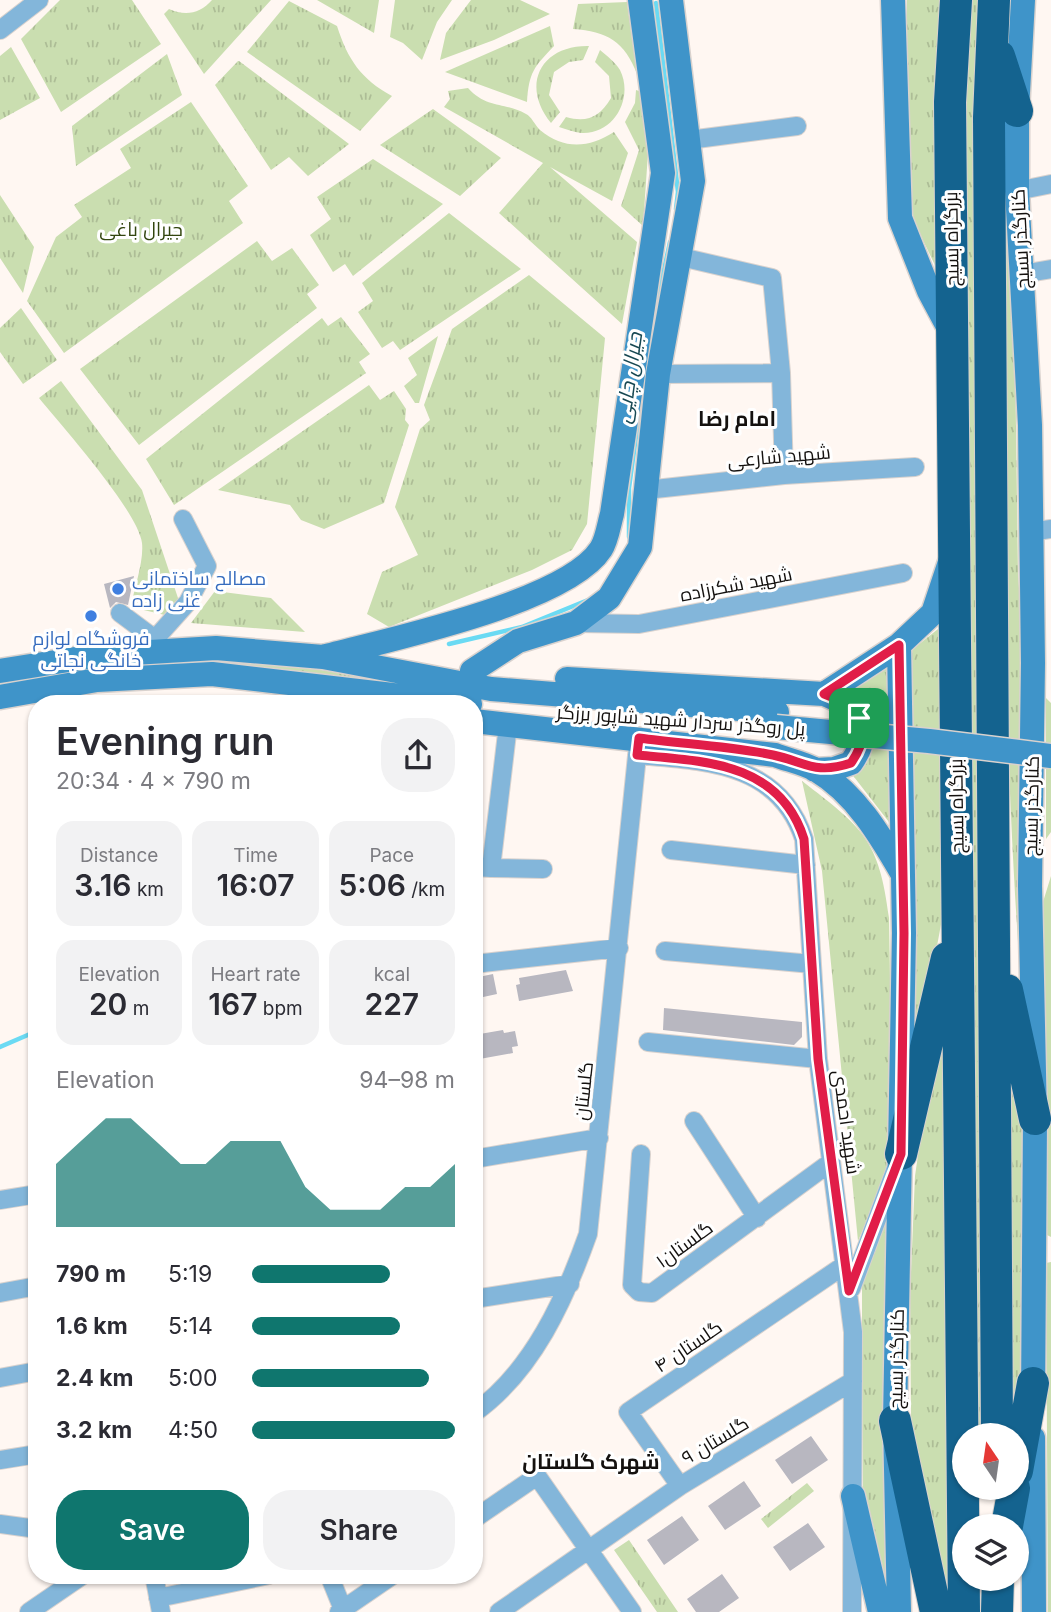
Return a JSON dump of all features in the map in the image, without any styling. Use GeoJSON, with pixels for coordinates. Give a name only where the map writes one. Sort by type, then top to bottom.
{"type":"FeatureCollection","features":[{"type":"Feature","properties":{"kind":"highway","name":"بزرگراه بسیج"},"geometry":{"type":"LineString","coordinates":[[957,0],[950,102],[964,1612]]}},
{"type":"Feature","properties":{"kind":"highway","name":"بزرگراه بسیج"},"geometry":{"type":"LineString","coordinates":[[994,0],[989,131],[997,1423]]}},
{"type":"Feature","properties":{"kind":"highway"},"geometry":{"type":"LineString","coordinates":[[993,39],[1017,111]]}},
{"type":"Feature","properties":{"kind":"highway"},"geometry":{"type":"LineString","coordinates":[[901,1154],[957,919]]}},
{"type":"Feature","properties":{"kind":"highway"},"geometry":{"type":"LineString","coordinates":[[993,930],[1035,1119]]}},
{"type":"Feature","properties":{"kind":"highway"},"geometry":{"type":"LineString","coordinates":[[1025,1423],[1032,1383]]}},
{"type":"Feature","properties":{"kind":"highway"},"geometry":{"type":"LineString","coordinates":[[895,1421],[936,1612]]}},
{"type":"Feature","properties":{"kind":"highway"},"geometry":{"type":"LineString","coordinates":[[997,1612],[998,1591]]}},
{"type":"Feature","properties":{"kind":"main road"},"geometry":{"type":"LineString","coordinates":[[323,657],[443,624],[546,590],[582,567],[601,549],[612,514],[663,173],[640,0]]}},
{"type":"Feature","properties":{"kind":"main road"},"geometry":{"type":"LineString","coordinates":[[472,671],[518,640],[576,623],[609,598],[640,547],[658,374],[693,181],[671,0]]}},
{"type":"Feature","properties":{"kind":"main road"},"geometry":{"type":"LineString","coordinates":[[893,0],[900,218],[929,291],[953,335]]}},
{"type":"Feature","properties":{"kind":"main road","name":"کنارگذر بسیج"},"geometry":{"type":"LineString","coordinates":[[1023,0],[1017,111],[1017,191],[1030,425],[1041,530],[1041,591],[1033,663],[1030,886],[1035,1119],[1042,1254],[1032,1383],[1034,1612]]}},
{"type":"Feature","properties":{"kind":"main road"},"geometry":{"type":"LineString","coordinates":[[824,694],[899,645],[933,613],[954,551]]}},
{"type":"Feature","properties":{"kind":"main road"},"geometry":{"type":"LineString","coordinates":[[0,671],[156,644],[323,657],[385,668],[472,671],[824,694],[851,708],[859,718],[862,742],[851,763],[834,769],[815,770]]}},
{"type":"Feature","properties":{"kind":"main road","name":"کنارگذر بسیج"},"geometry":{"type":"LineString","coordinates":[[899,645],[903,875],[895,1421],[899,1612]]}},
{"type":"Feature","properties":{"kind":"main road"},"geometry":{"type":"LineString","coordinates":[[1033,663],[1051,688]]}},
{"type":"Feature","properties":{"kind":"main road"},"geometry":{"type":"LineString","coordinates":[[385,668],[454,695]]}},
{"type":"Feature","properties":{"kind":"main road"},"geometry":{"type":"LineString","coordinates":[[0,697],[97,680],[212,674],[335,695]]}},
{"type":"Feature","properties":{"kind":"main road","name":"پل روگذر سردار شهید شاپور برزگر"},"geometry":{"type":"LineString","coordinates":[[483,704],[928,726],[1051,742]]}},
{"type":"Feature","properties":{"kind":"main road"},"geometry":{"type":"LineString","coordinates":[[483,708],[508,725],[638,747],[775,755],[815,770],[846,794],[865,815],[903,875]]}},
{"type":"Feature","properties":{"kind":"main road","name":"پل روگذر سردار شهید شاپور برزگر"},"geometry":{"type":"LineString","coordinates":[[776,719],[1051,756]]}},
{"type":"Feature","properties":{"kind":"main road"},"geometry":{"type":"LineString","coordinates":[[1030,886],[1051,852]]}},
{"type":"Feature","properties":{"kind":"main road"},"geometry":{"type":"LineString","coordinates":[[853,1496],[880,1612]]}},
{"type":"Feature","properties":{"kind":"street"},"geometry":{"type":"LineString","coordinates":[[0,30],[30,3]]}},
{"type":"Feature","properties":{"kind":"street"},"geometry":{"type":"LineString","coordinates":[[689,140],[797,126]]}},
{"type":"Feature","properties":{"kind":"street"},"geometry":{"type":"LineString","coordinates":[[1017,191],[1051,184]]}},
{"type":"Feature","properties":{"kind":"street"},"geometry":{"type":"LineString","coordinates":[[681,257],[772,278],[781,373],[784,475]]}},
{"type":"Feature","properties":{"kind":"street"},"geometry":{"type":"LineString","coordinates":[[1022,274],[1051,269]]}},
{"type":"Feature","properties":{"kind":"street"},"geometry":{"type":"LineString","coordinates":[[658,374],[781,373]]}},
{"type":"Feature","properties":{"kind":"street","name":"شهید شارعی"},"geometry":{"type":"LineString","coordinates":[[646,490],[784,475],[915,467]]}},
{"type":"Feature","properties":{"kind":"street"},"geometry":{"type":"LineString","coordinates":[[120,613],[156,644],[188,602],[207,566],[183,519]]}},
{"type":"Feature","properties":{"kind":"street","name":"شهید شکرزاده"},"geometry":{"type":"LineString","coordinates":[[576,623],[639,624],[903,573]]}},
{"type":"Feature","properties":{"kind":"street"},"geometry":{"type":"LineString","coordinates":[[508,725],[483,868],[543,869]]}},
{"type":"Feature","properties":{"kind":"street","name":"شهید احمدی"},"geometry":{"type":"LineString","coordinates":[[638,747],[711,762],[771,787],[797,819],[804,839],[818,1059],[849,1291],[853,1381],[852,1612]]}},
{"type":"Feature","properties":{"kind":"street","name":"گلستان"},"geometry":{"type":"LineString","coordinates":[[483,1405],[509,1381],[533,1349],[570,1284],[588,1234],[638,747]]}},
{"type":"Feature","properties":{"kind":"street"},"geometry":{"type":"LineString","coordinates":[[671,850],[806,866]]}},
{"type":"Feature","properties":{"kind":"street"},"geometry":{"type":"LineString","coordinates":[[483,963],[619,948]]}},
{"type":"Feature","properties":{"kind":"street"},"geometry":{"type":"LineString","coordinates":[[664,951],[812,964]]}},
{"type":"Feature","properties":{"kind":"street"},"geometry":{"type":"LineString","coordinates":[[648,1042],[818,1059]]}},
{"type":"Feature","properties":{"kind":"street"},"geometry":{"type":"LineString","coordinates":[[694,1121],[757,1218]]}},
{"type":"Feature","properties":{"kind":"street"},"geometry":{"type":"LineString","coordinates":[[483,1157],[599,1138]]}},
{"type":"Feature","properties":{"kind":"street","name":"گلستان۱"},"geometry":{"type":"LineString","coordinates":[[641,1154],[632,1285],[639,1293],[652,1293],[831,1162]]}},
{"type":"Feature","properties":{"kind":"street"},"geometry":{"type":"LineString","coordinates":[[849,1291],[901,1154]]}},
{"type":"Feature","properties":{"kind":"street"},"geometry":{"type":"LineString","coordinates":[[0,1200],[28,1195]]}},
{"type":"Feature","properties":{"kind":"street","name":"گلستان ۴"},"geometry":{"type":"LineString","coordinates":[[680,1486],[628,1412],[846,1264]]}},
{"type":"Feature","properties":{"kind":"street"},"geometry":{"type":"LineString","coordinates":[[483,1298],[570,1284]]}},
{"type":"Feature","properties":{"kind":"street"},"geometry":{"type":"LineString","coordinates":[[0,1293],[28,1288]]}},
{"type":"Feature","properties":{"kind":"street"},"geometry":{"type":"LineString","coordinates":[[0,1378],[28,1373]]}},
{"type":"Feature","properties":{"kind":"street","name":"گلستان ۹"},"geometry":{"type":"LineString","coordinates":[[499,1612],[680,1486],[853,1381]]}},
{"type":"Feature","properties":{"kind":"street"},"geometry":{"type":"LineString","coordinates":[[0,1460],[28,1455]]}},
{"type":"Feature","properties":{"kind":"street"},"geometry":{"type":"LineString","coordinates":[[483,1513],[537,1476],[632,1612]]}},
{"type":"Feature","properties":{"kind":"street"},"geometry":{"type":"LineString","coordinates":[[0,1524],[28,1529]]}},
{"type":"Feature","properties":{"kind":"street"},"geometry":{"type":"LineString","coordinates":[[29,1612],[70,1584]]}},
{"type":"Feature","properties":{"kind":"street"},"geometry":{"type":"LineString","coordinates":[[156,1584],[160,1605],[236,1584]]}},
{"type":"Feature","properties":{"kind":"street"},"geometry":{"type":"LineString","coordinates":[[332,1584],[342,1611],[380,1584]]}},
{"type":"Feature","properties":{"kind":"green space"},"geometry":{"type":"Polygon","coordinates":[[[60,0],[132,0],[161,44],[61,112],[21,39],[60,0]]]}},
{"type":"Feature","properties":{"kind":"green space"},"geometry":{"type":"Polygon","coordinates":[[[212,0],[271,0],[204,74],[164,14],[169,9],[181,13],[197,11],[212,0]]]}},
{"type":"Feature","properties":{"kind":"green space"},"geometry":{"type":"Polygon","coordinates":[[[317,0],[379,0],[374,33],[317,0]]]}},
{"type":"Feature","properties":{"kind":"green space"},"geometry":{"type":"Polygon","coordinates":[[[395,0],[452,0],[437,22],[422,60],[403,43],[390,37],[395,0]]]}},
{"type":"Feature","properties":{"kind":"green space"},"geometry":{"type":"Polygon","coordinates":[[[471,0],[520,0],[550,14],[494,40],[440,60],[446,33],[471,0]]]}},
{"type":"Feature","properties":{"kind":"green space"},"geometry":{"type":"Polygon","coordinates":[[[907,0],[946,0],[944,284],[907,207],[907,0]]]}},
{"type":"Feature","properties":{"kind":"green space"},"geometry":{"type":"Polygon","coordinates":[[[971,0],[978,0],[973,183],[984,1423],[977,1423],[965,116],[971,0]]]}},
{"type":"Feature","properties":{"kind":"green space"},"geometry":{"type":"Polygon","coordinates":[[[289,1],[337,26],[357,67],[372,83],[392,96],[360,131],[247,52],[289,1]]]}},
{"type":"Feature","properties":{"kind":"green space"},"geometry":{"type":"Polygon","coordinates":[[[627,2],[637,74],[627,54],[613,40],[596,32],[573,29],[578,4],[627,2]]]}},
{"type":"Feature","properties":{"kind":"green space"},"geometry":{"type":"Polygon","coordinates":[[[550,26],[554,46],[534,71],[527,102],[445,72],[550,26]]]}},
{"type":"Feature","properties":{"kind":"green space"},"geometry":{"type":"Polygon","coordinates":[[[589,46],[583,60],[569,62],[554,72],[549,95],[560,112],[551,123],[537,95],[540,70],[558,52],[572,47],[589,46]]]}},
{"type":"Feature","properties":{"kind":"green space"},"geometry":{"type":"Polygon","coordinates":[[[11,47],[40,98],[0,120],[0,56],[11,47]]]}},
{"type":"Feature","properties":{"kind":"green space"},"geometry":{"type":"Polygon","coordinates":[[[600,50],[618,67],[624,81],[623,103],[618,113],[603,128],[593,132],[581,133],[559,127],[566,117],[592,117],[602,110],[611,98],[609,76],[595,62],[600,50]]]}},
{"type":"Feature","properties":{"kind":"green space"},"geometry":{"type":"Polygon","coordinates":[[[167,54],[182,95],[76,166],[72,126],[167,54]]]}},
{"type":"Feature","properties":{"kind":"green space"},"geometry":{"type":"Polygon","coordinates":[[[238,61],[349,144],[308,176],[289,157],[271,170],[215,85],[238,61]]]}},
{"type":"Feature","properties":{"kind":"green space"},"geometry":{"type":"Polygon","coordinates":[[[468,88],[482,99],[528,115],[540,130],[558,141],[586,144],[614,132],[628,153],[612,201],[550,167],[637,242],[622,324],[499,213],[543,163],[444,107],[450,99],[448,91],[468,88]]]}},
{"type":"Feature","properties":{"kind":"green space"},"geometry":{"type":"Polygon","coordinates":[[[636,90],[642,92],[648,153],[643,226],[621,206],[639,150],[625,122],[635,103],[636,90]]]}},
{"type":"Feature","properties":{"kind":"green space","name":"جیرال باغی"},"geometry":{"type":"Polygon","coordinates":[[[191,102],[248,186],[229,201],[243,223],[64,353],[27,301],[56,237],[82,217],[74,205],[131,168],[120,149],[191,102]]]}},
{"type":"Feature","properties":{"kind":"green space"},"geometry":{"type":"Polygon","coordinates":[[[433,109],[501,158],[460,196],[380,145],[433,109]]]}},
{"type":"Feature","properties":{"kind":"green space"},"geometry":{"type":"Polygon","coordinates":[[[1012,133],[1018,574],[1026,685],[1020,971],[1006,673],[999,176],[1012,133]]]}},
{"type":"Feature","properties":{"kind":"green space"},"geometry":{"type":"Polygon","coordinates":[[[373,159],[443,204],[353,276],[345,264],[333,272],[310,235],[331,219],[317,197],[373,159]]]}},
{"type":"Feature","properties":{"kind":"green space"},"geometry":{"type":"Polygon","coordinates":[[[0,195],[34,247],[23,293],[0,258],[0,195]]]}},
{"type":"Feature","properties":{"kind":"green space"},"geometry":{"type":"Polygon","coordinates":[[[449,213],[521,269],[400,350],[393,341],[382,348],[358,312],[373,301],[362,283],[449,213]]]}},
{"type":"Feature","properties":{"kind":"green space"},"geometry":{"type":"Polygon","coordinates":[[[257,241],[272,261],[292,248],[319,285],[307,294],[317,308],[139,445],[80,369],[257,241]]]}},
{"type":"Feature","properties":{"kind":"green space"},"geometry":{"type":"Polygon","coordinates":[[[529,275],[605,338],[587,524],[572,550],[532,570],[389,627],[367,614],[382,572],[418,555],[395,507],[420,429],[430,420],[424,405],[452,329],[529,275]]]}},
{"type":"Feature","properties":{"kind":"green space"},"geometry":{"type":"Polygon","coordinates":[[[21,308],[57,360],[23,384],[0,352],[0,328],[21,308]]]}},
{"type":"Feature","properties":{"kind":"green space"},"geometry":{"type":"Polygon","coordinates":[[[341,317],[370,354],[359,362],[366,373],[174,505],[146,459],[322,318],[328,326],[341,317]]]}},
{"type":"Feature","properties":{"kind":"green space"},"geometry":{"type":"Polygon","coordinates":[[[438,336],[419,403],[415,403],[404,386],[417,375],[408,358],[438,336]]]}},
{"type":"Feature","properties":{"kind":"green space"},"geometry":{"type":"Polygon","coordinates":[[[61,381],[142,490],[180,604],[169,616],[131,607],[142,543],[137,529],[113,490],[39,398],[61,381]]]}},
{"type":"Feature","properties":{"kind":"green space"},"geometry":{"type":"Polygon","coordinates":[[[369,385],[380,400],[394,391],[406,409],[405,420],[409,425],[384,503],[324,529],[301,520],[290,505],[218,490],[369,385]]]}},
{"type":"Feature","properties":{"kind":"green space"},"geometry":{"type":"Polygon","coordinates":[[[215,591],[271,598],[305,632],[191,623],[215,591]]]}},
{"type":"Feature","properties":{"kind":"green space"},"geometry":{"type":"Polygon","coordinates":[[[943,625],[942,919],[913,1076],[908,653],[943,625]]]}},
{"type":"Feature","properties":{"kind":"green space"},"geometry":{"type":"Polygon","coordinates":[[[157,658],[276,662],[373,679],[0,689],[0,679],[157,658]]]}},
{"type":"Feature","properties":{"kind":"green space"},"geometry":{"type":"Polygon","coordinates":[[[891,662],[892,826],[851,773],[868,712],[848,692],[891,662]]]}},
{"type":"Feature","properties":{"kind":"green space"},"geometry":{"type":"Polygon","coordinates":[[[1046,698],[1051,703],[1051,832],[1046,839],[1046,698]]]}},
{"type":"Feature","properties":{"kind":"green space"},"geometry":{"type":"Polygon","coordinates":[[[802,781],[840,811],[865,838],[880,870],[889,918],[893,1159],[858,1241],[822,871],[802,781]]]}},
{"type":"Feature","properties":{"kind":"green space"},"geometry":{"type":"Polygon","coordinates":[[[1051,876],[1051,1237],[1047,1235],[1046,1229],[1043,902],[1051,876]]]}},
{"type":"Feature","properties":{"kind":"green space"},"geometry":{"type":"Polygon","coordinates":[[[1005,1019],[1020,1081],[1023,1141],[1024,1393],[1013,1423],[1008,1423],[1005,1019]]]}},
{"type":"Feature","properties":{"kind":"green space"},"geometry":{"type":"Polygon","coordinates":[[[946,1027],[952,1612],[927,1535],[911,1416],[910,1296],[915,1176],[923,1120],[946,1027]]]}},
{"type":"Feature","properties":{"kind":"green space"},"geometry":{"type":"Polygon","coordinates":[[[892,1200],[893,1612],[863,1498],[862,1375],[862,1279],[892,1200]]]}},
{"type":"Feature","properties":{"kind":"green space"},"geometry":{"type":"Polygon","coordinates":[[[1051,1262],[1051,1612],[1048,1612],[1046,1263],[1051,1262]]]}},
{"type":"Feature","properties":{"kind":"green space"},"geometry":{"type":"Polygon","coordinates":[[[807,1483],[814,1491],[768,1528],[761,1519],[807,1483]]]}},
{"type":"Feature","properties":{"kind":"green space"},"geometry":{"type":"Polygon","coordinates":[[[629,1540],[678,1612],[657,1612],[614,1550],[629,1540]]]}},
{"type":"Feature","properties":{"kind":"building","name":"مصالح ساختمانی غنی زاده"},"geometry":{"type":"Polygon","coordinates":[[[134,576],[128,605],[116,602],[110,608],[104,584],[134,576]]]}},
{"type":"Feature","properties":{"kind":"building"},"geometry":{"type":"Polygon","coordinates":[[[566,970],[573,991],[519,1001],[516,985],[520,984],[519,978],[566,970]]]}},
{"type":"Feature","properties":{"kind":"building"},"geometry":{"type":"Polygon","coordinates":[[[493,974],[497,994],[483,997],[483,976],[493,974]]]}},
{"type":"Feature","properties":{"kind":"building"},"geometry":{"type":"Polygon","coordinates":[[[664,1008],[802,1022],[802,1037],[794,1045],[663,1030],[664,1008]]]}},
{"type":"Feature","properties":{"kind":"building"},"geometry":{"type":"Polygon","coordinates":[[[515,1031],[518,1046],[512,1047],[513,1053],[483,1058],[483,1033],[515,1031]]]}},
{"type":"Feature","properties":{"kind":"building"},"geometry":{"type":"Polygon","coordinates":[[[811,1436],[828,1460],[792,1484],[775,1460],[811,1436]]]}},
{"type":"Feature","properties":{"kind":"building"},"geometry":{"type":"Polygon","coordinates":[[[744,1481],[761,1506],[725,1530],[708,1506],[744,1481]]]}},
{"type":"Feature","properties":{"kind":"building"},"geometry":{"type":"Polygon","coordinates":[[[682,1516],[699,1540],[664,1565],[647,1540],[682,1516]]]}},
{"type":"Feature","properties":{"kind":"building"},"geometry":{"type":"Polygon","coordinates":[[[808,1523],[825,1547],[790,1571],[773,1547],[808,1523]]]}},
{"type":"Feature","properties":{"kind":"building"},"geometry":{"type":"Polygon","coordinates":[[[722,1574],[739,1598],[719,1612],[696,1612],[687,1599],[722,1574]]]}},
{"type":"Feature","properties":{"kind":"waterway","name":"جیرال چایی"},"geometry":{"type":"LineString","coordinates":[[656,3],[678,192],[676,209]]}},
{"type":"Feature","properties":{"kind":"waterway","name":"جیرال چایی"},"geometry":{"type":"LineString","coordinates":[[652,326],[670,242]]}},
{"type":"Feature","properties":{"kind":"waterway","name":"جیرال چایی"},"geometry":{"type":"LineString","coordinates":[[629,537],[629,488],[640,407]]}},
{"type":"Feature","properties":{"kind":"waterway","name":"جیرال چایی"},"geometry":{"type":"LineString","coordinates":[[449,644],[522,627],[588,600]]}},
{"type":"Feature","properties":{"kind":"waterway","name":"جیرال چایی"},"geometry":{"type":"LineString","coordinates":[[0,1047],[28,1035]]}},
{"type":"Feature","properties":{"kind":"place","name":"مصالح ساختمانی غنی زاده"},"geometry":{"type":"Point","coordinates":[118,589]}},
{"type":"Feature","properties":{"kind":"place","name":"فروشگاه لوازم خانگی نجاتی"},"geometry":{"type":"Point","coordinates":[91,616]}},
{"type":"Feature","properties":{"kind":"district","name":"امام رضا"},"geometry":{"type":"Point","coordinates":[737,419]}},
{"type":"Feature","properties":{"kind":"district","name":"شهرک گلستان"},"geometry":{"type":"Point","coordinates":[591,1462]}},
{"type":"Feature","properties":{"kind":"route"},"geometry":{"type":"LineString","coordinates":[[899,645],[904,933],[901,1154],[849,1291],[818,1059],[804,839],[797,819],[786,802],[771,787],[750,776],[711,762],[637,755],[639,738],[775,755],[815,770],[834,769],[851,763],[859,752],[862,730],[859,718],[841,701],[824,694],[899,645]]}}]}
